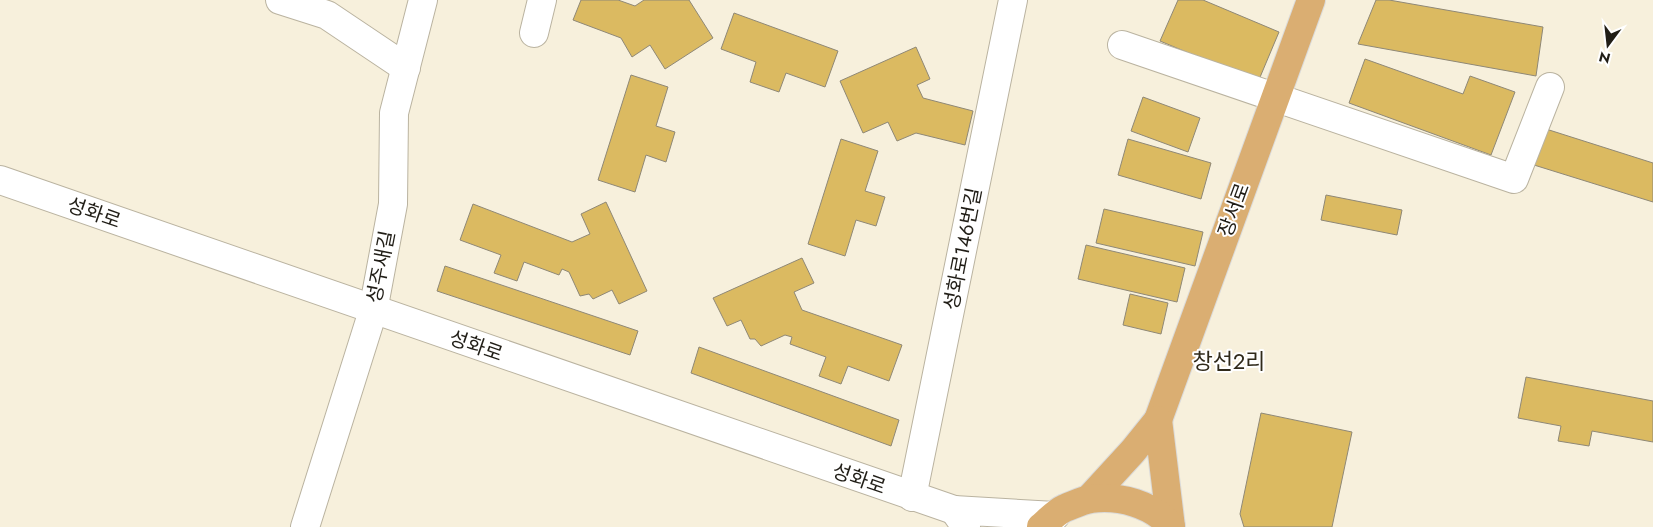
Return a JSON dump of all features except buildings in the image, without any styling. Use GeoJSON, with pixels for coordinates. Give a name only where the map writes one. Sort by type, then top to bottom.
{"type":"FeatureCollection","features":[{"type":"Feature","properties":{"kind":"main road","name":"장서로"},"geometry":{"type":"LineString","coordinates":[[1158,420],[1311,0]]}},
{"type":"Feature","properties":{"kind":"main road"},"geometry":{"type":"LineString","coordinates":[[1090,499],[1158,420]]}},
{"type":"Feature","properties":{"kind":"main road"},"geometry":{"type":"LineString","coordinates":[[1158,420],[1171,527]]}},
{"type":"Feature","properties":{"kind":"main road"},"geometry":{"type":"LineString","coordinates":[[1048,521],[1063,509],[1090,499],[1117,498],[1144,506],[1171,527]]}},
{"type":"Feature","properties":{"kind":"street"},"geometry":{"type":"LineString","coordinates":[[280,0],[327,15],[406,68]]}},
{"type":"Feature","properties":{"kind":"street","name":"성주새길"},"geometry":{"type":"LineString","coordinates":[[305,527],[373,310],[393,204],[394,113],[423,0]]}},
{"type":"Feature","properties":{"kind":"street"},"geometry":{"type":"LineString","coordinates":[[534,33],[542,0]]}},
{"type":"Feature","properties":{"kind":"street","name":"성화로146번길"},"geometry":{"type":"LineString","coordinates":[[912,497],[1013,0]]}},
{"type":"Feature","properties":{"kind":"street"},"geometry":{"type":"LineString","coordinates":[[1122,45],[1514,179],[1550,87]]}},
{"type":"Feature","properties":{"kind":"street","name":"성화로"},"geometry":{"type":"LineString","coordinates":[[0,180],[912,497],[960,519],[1048,521]]}},
{"type":"Feature","properties":{"kind":"district","name":"창선2리"},"geometry":{"type":"Point","coordinates":[1229,361]}}]}
